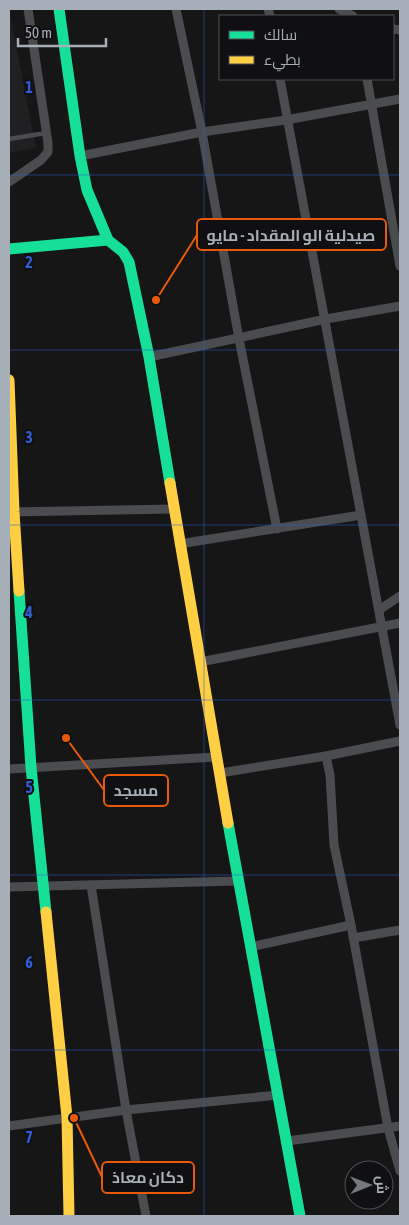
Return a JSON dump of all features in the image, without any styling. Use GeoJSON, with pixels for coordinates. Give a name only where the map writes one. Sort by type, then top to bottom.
{"type":"FeatureCollection","features":[{"type":"Feature","properties":{"kind":"street"},"geometry":{"type":"LineString","coordinates":[[9,182],[41,160],[48,152],[28,9]]}},
{"type":"Feature","properties":{"kind":"street"},"geometry":{"type":"LineString","coordinates":[[59,9],[80,156],[87,190],[108,240],[123,252],[129,262],[149,357],[173,509],[216,756],[300,1216]]}},
{"type":"Feature","properties":{"kind":"street"},"geometry":{"type":"LineString","coordinates":[[176,9],[202,132],[239,338],[277,529]]}},
{"type":"Feature","properties":{"kind":"street"},"geometry":{"type":"LineString","coordinates":[[339,9],[352,15]]}},
{"type":"Feature","properties":{"kind":"street"},"geometry":{"type":"LineString","coordinates":[[280,80],[286,120],[326,319],[400,724]]}},
{"type":"Feature","properties":{"kind":"street"},"geometry":{"type":"LineString","coordinates":[[367,80],[400,266]]}},
{"type":"Feature","properties":{"kind":"street"},"geometry":{"type":"LineString","coordinates":[[80,156],[202,132],[286,120],[400,99]]}},
{"type":"Feature","properties":{"kind":"street"},"geometry":{"type":"LineString","coordinates":[[9,249],[108,240]]}},
{"type":"Feature","properties":{"kind":"street"},"geometry":{"type":"LineString","coordinates":[[149,357],[326,319],[400,306]]}},
{"type":"Feature","properties":{"kind":"street"},"geometry":{"type":"LineString","coordinates":[[9,380],[11,512],[31,767],[67,1117],[69,1216]]}},
{"type":"Feature","properties":{"kind":"street"},"geometry":{"type":"LineString","coordinates":[[11,512],[173,509]]}},
{"type":"Feature","properties":{"kind":"street"},"geometry":{"type":"LineString","coordinates":[[179,544],[361,515]]}},
{"type":"Feature","properties":{"kind":"street"},"geometry":{"type":"LineString","coordinates":[[379,610],[400,596]]}},
{"type":"Feature","properties":{"kind":"street"},"geometry":{"type":"LineString","coordinates":[[200,662],[400,623]]}},
{"type":"Feature","properties":{"kind":"street"},"geometry":{"type":"LineString","coordinates":[[220,773],[326,756],[400,741]]}},
{"type":"Feature","properties":{"kind":"street"},"geometry":{"type":"LineString","coordinates":[[9,769],[216,756]]}},
{"type":"Feature","properties":{"kind":"street"},"geometry":{"type":"LineString","coordinates":[[326,756],[331,784],[334,845],[354,938],[388,1128],[400,1171]]}},
{"type":"Feature","properties":{"kind":"street"},"geometry":{"type":"LineString","coordinates":[[9,887],[238,881]]}},
{"type":"Feature","properties":{"kind":"street"},"geometry":{"type":"LineString","coordinates":[[91,885],[126,1110],[146,1216]]}},
{"type":"Feature","properties":{"kind":"street"},"geometry":{"type":"LineString","coordinates":[[250,947],[351,925]]}},
{"type":"Feature","properties":{"kind":"street"},"geometry":{"type":"LineString","coordinates":[[354,938],[400,930]]}},
{"type":"Feature","properties":{"kind":"street"},"geometry":{"type":"LineString","coordinates":[[9,1126],[126,1110],[278,1095]]}},
{"type":"Feature","properties":{"kind":"street"},"geometry":{"type":"LineString","coordinates":[[287,1142],[400,1126]]}},
{"type":"Feature","properties":{"kind":"lane"},"geometry":{"type":"LineString","coordinates":[[9,139],[46,133]]}},
{"type":"Feature","properties":{"kind":"shaded area"},"geometry":{"type":"Polygon","coordinates":[[[9,9],[36,148],[9,153],[9,9]]]}},
{"type":"Feature","properties":{"kind":"traffic: fast"},"geometry":{"type":"LineString","coordinates":[[59,9],[80,156],[87,190],[108,240]]}},
{"type":"Feature","properties":{"kind":"traffic: fast"},"geometry":{"type":"LineString","coordinates":[[9,249],[108,240],[123,252],[129,262],[149,357],[170,483]]}},
{"type":"Feature","properties":{"kind":"traffic: fast"},"geometry":{"type":"LineString","coordinates":[[19,591],[31,767],[46,912]]}},
{"type":"Feature","properties":{"kind":"traffic: fast"},"geometry":{"type":"LineString","coordinates":[[228,823],[300,1216]]}},
{"type":"Feature","properties":{"kind":"traffic: slow"},"geometry":{"type":"LineString","coordinates":[[9,380],[19,591]]}},
{"type":"Feature","properties":{"kind":"traffic: slow"},"geometry":{"type":"LineString","coordinates":[[170,483],[228,823]]}},
{"type":"Feature","properties":{"kind":"traffic: slow"},"geometry":{"type":"LineString","coordinates":[[46,912],[67,1117],[69,1216]]}},
{"type":"Feature","properties":{"kind":"place","name":"صيدلية الو المقداد - مايو"},"geometry":{"type":"Point","coordinates":[156,300]}},
{"type":"Feature","properties":{"kind":"place","name":"مسجد"},"geometry":{"type":"Point","coordinates":[66,738]}},
{"type":"Feature","properties":{"kind":"place","name":"دكان معاذ"},"geometry":{"type":"Point","coordinates":[74,1118]}}]}
